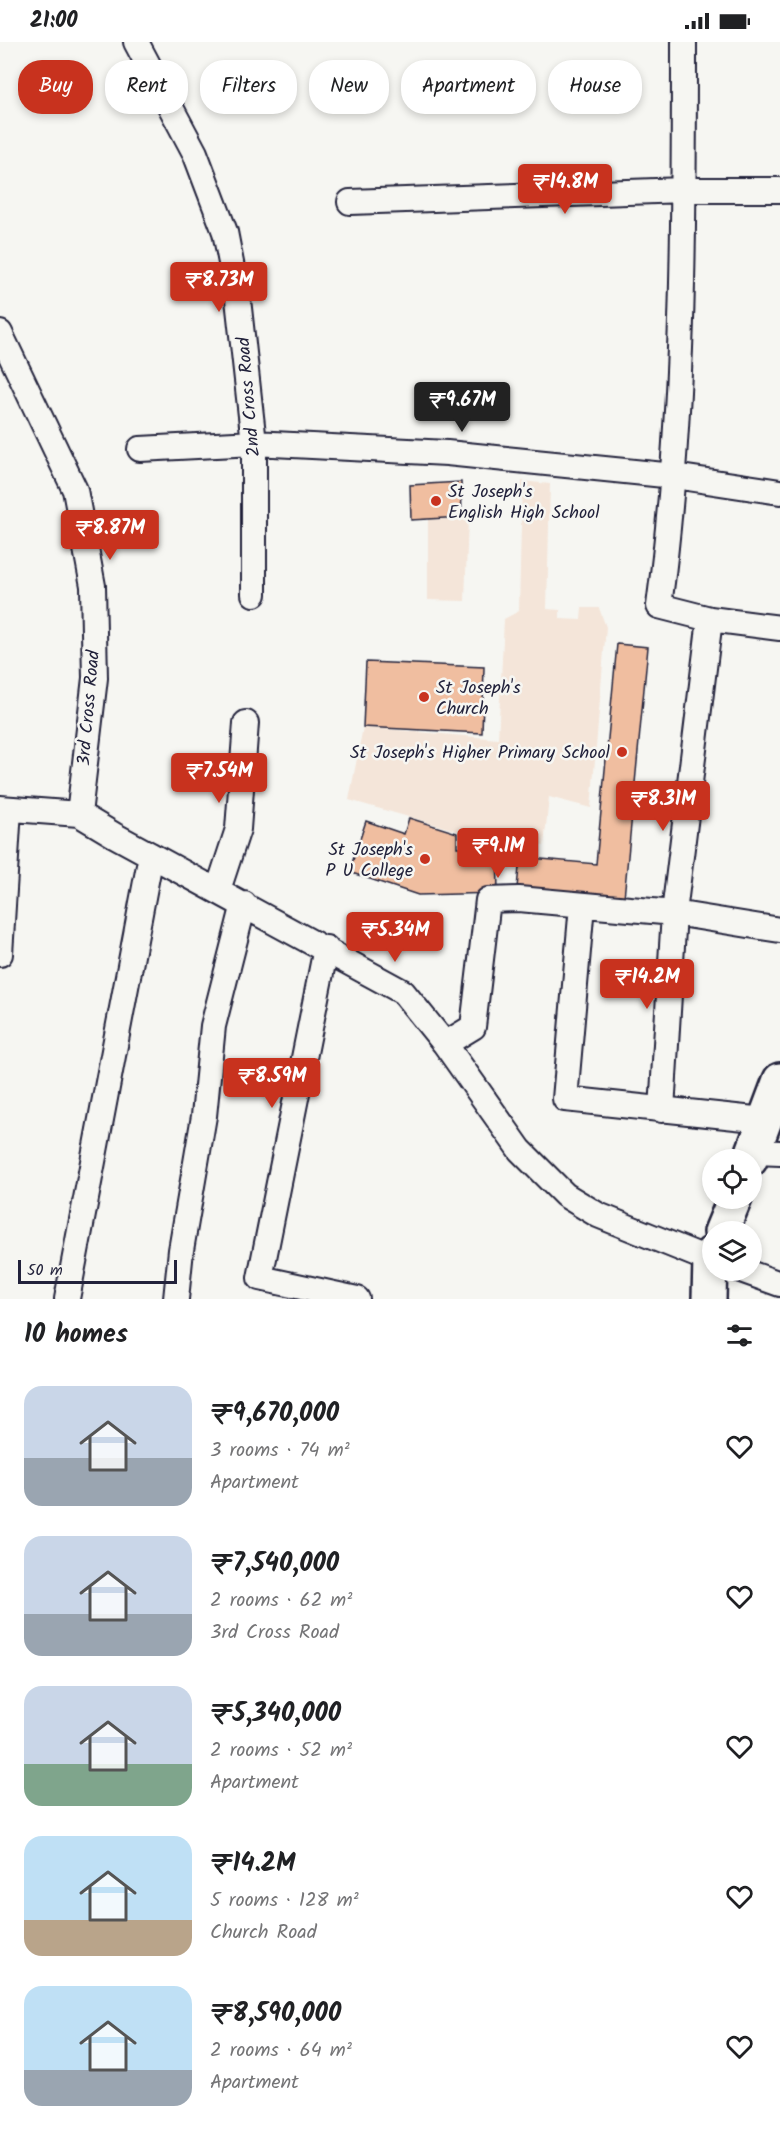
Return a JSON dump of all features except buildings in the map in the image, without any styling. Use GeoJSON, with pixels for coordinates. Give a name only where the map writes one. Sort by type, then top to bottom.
{"type":"FeatureCollection","features":[{"type":"Feature","properties":{"kind":"street","name":"2nd Cross Road"},"geometry":{"type":"LineString","coordinates":[[136,42],[195,153],[225,232],[238,299],[254,443],[254,594]]}},
{"type":"Feature","properties":{"kind":"street"},"geometry":{"type":"LineString","coordinates":[[684,42],[684,190],[674,476],[659,606],[710,619],[780,628]]}},
{"type":"Feature","properties":{"kind":"street"},"geometry":{"type":"LineString","coordinates":[[350,202],[684,190],[780,190]]}},
{"type":"Feature","properties":{"kind":"street","name":"3rd Cross Road"},"geometry":{"type":"LineString","coordinates":[[0,333],[75,490],[93,586],[95,678],[79,814]]}},
{"type":"Feature","properties":{"kind":"street"},"geometry":{"type":"LineString","coordinates":[[140,449],[254,443],[447,453],[674,476],[780,492]]}},
{"type":"Feature","properties":{"kind":"street"},"geometry":{"type":"LineString","coordinates":[[662,1110],[674,913],[710,619]]}},
{"type":"Feature","properties":{"kind":"street"},"geometry":{"type":"LineString","coordinates":[[218,890],[238,829],[246,723]]}},
{"type":"Feature","properties":{"kind":"street"},"geometry":{"type":"LineString","coordinates":[[0,954],[4,809],[79,814],[403,992],[446,1044],[520,1150],[565,1195],[598,1215],[702,1247]]}},
{"type":"Feature","properties":{"kind":"street"},"geometry":{"type":"LineString","coordinates":[[67,1299],[151,855]]}},
{"type":"Feature","properties":{"kind":"street"},"geometry":{"type":"LineString","coordinates":[[446,1044],[473,1027],[488,900],[519,899],[674,913],[780,930]]}},
{"type":"Feature","properties":{"kind":"street"},"geometry":{"type":"LineString","coordinates":[[176,1299],[181,1250],[204,1116],[213,1026],[244,904]]}},
{"type":"Feature","properties":{"kind":"street"},"geometry":{"type":"LineString","coordinates":[[582,905],[565,1099],[764,1120]]}},
{"type":"Feature","properties":{"kind":"street"},"geometry":{"type":"LineString","coordinates":[[326,948],[260,1278],[357,1299]]}},
{"type":"Feature","properties":{"kind":"street"},"geometry":{"type":"LineString","coordinates":[[762,1149],[764,1120],[780,1080]]}},
{"type":"Feature","properties":{"kind":"street"},"geometry":{"type":"LineString","coordinates":[[762,1278],[780,1284]]}},
{"type":"Feature","properties":{"kind":"street"},"geometry":{"type":"LineString","coordinates":[[708,1299],[710,1281]]}},
{"type":"Feature","properties":{"kind":"shaded area"},"geometry":{"type":"Polygon","coordinates":[[[522,481],[550,484],[547,609],[560,610],[560,619],[581,620],[582,608],[599,608],[606,627],[591,808],[549,797],[544,846],[465,833],[349,800],[363,727],[498,739],[504,619],[519,611],[522,481]]]}},
{"type":"Feature","properties":{"kind":"shaded area"},"geometry":{"type":"Polygon","coordinates":[[[468,518],[465,601],[428,600],[428,519],[468,518]]]}},
{"type":"Feature","properties":{"kind":"place","name":"St Joseph's English High School"},"geometry":{"type":"Point","coordinates":[436,501]}},
{"type":"Feature","properties":{"kind":"place","name":"St Joseph's Church"},"geometry":{"type":"Point","coordinates":[424,697]}},
{"type":"Feature","properties":{"kind":"place","name":"St Joseph's Higher Primary School"},"geometry":{"type":"Point","coordinates":[622,752]}},
{"type":"Feature","properties":{"kind":"place","name":"St Joseph's P U College"},"geometry":{"type":"Point","coordinates":[425,859]}}]}
